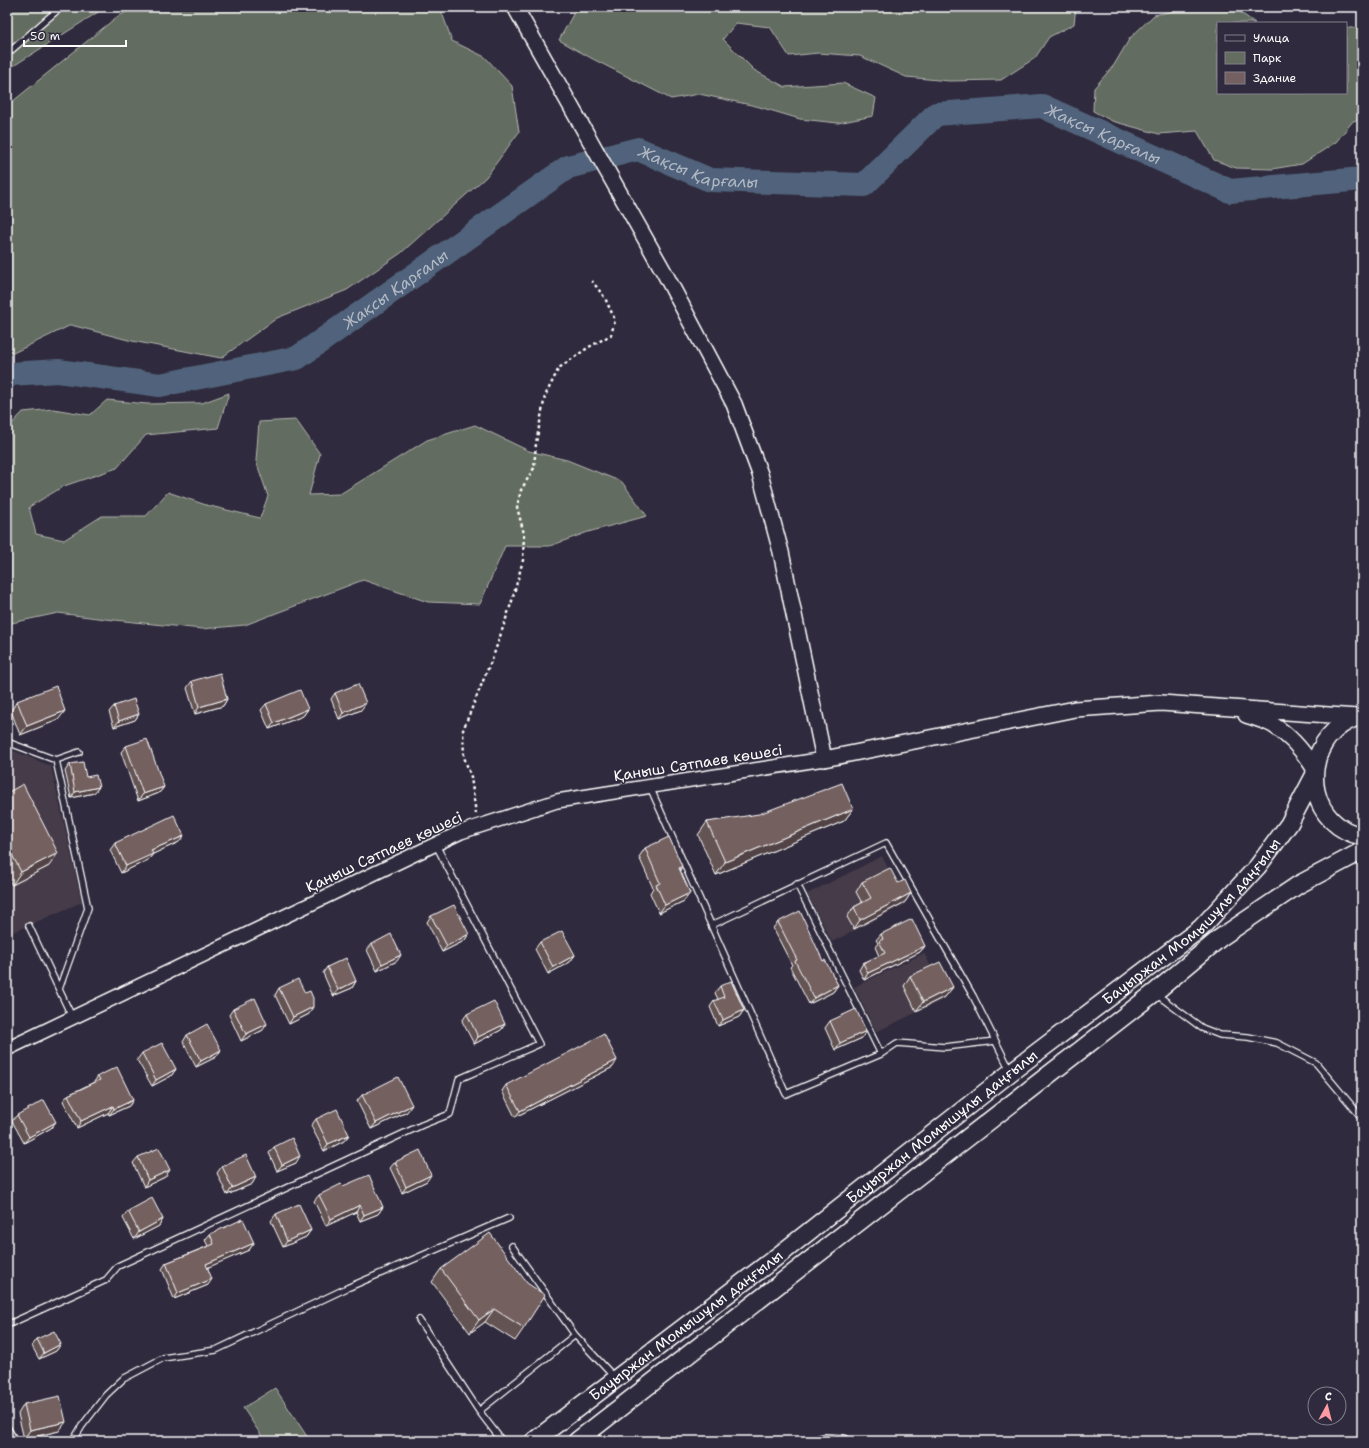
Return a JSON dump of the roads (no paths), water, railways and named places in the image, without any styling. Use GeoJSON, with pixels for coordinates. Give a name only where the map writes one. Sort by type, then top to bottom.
{"type":"FeatureCollection","features":[{"type":"Feature","properties":{"kind":"main road"},"geometry":{"type":"LineString","coordinates":[[515,7],[664,272],[734,404],[760,474],[781,552],[824,759],[1075,709],[1160,703],[1359,717]]}},
{"type":"Feature","properties":{"kind":"main road"},"geometry":{"type":"LineString","coordinates":[[1232,709],[1272,725],[1291,739],[1304,752],[1314,773],[1317,796],[1326,813],[1339,827],[1356,835],[1362,836]]}},
{"type":"Feature","properties":{"kind":"main road","name":"Бауыржан Момышұлы даңғылы"},"geometry":{"type":"LineString","coordinates":[[534,1441],[615,1378],[783,1252],[1011,1072],[1200,928],[1258,866],[1289,824],[1314,773],[1319,751],[1328,737],[1341,725],[1359,717]]}},
{"type":"Feature","properties":{"kind":"main road","name":"Бауыржан Момышұлы даңғылы"},"geometry":{"type":"LineString","coordinates":[[577,1441],[1154,993],[1220,938],[1298,885],[1362,851]]}},
{"type":"Feature","properties":{"kind":"main road"},"geometry":{"type":"LineString","coordinates":[[659,1346],[674,1366]]}},
{"type":"Feature","properties":{"kind":"street","name":"Қаныш Сәтпаев көшесі"},"geometry":{"type":"LineString","coordinates":[[7,1049],[435,844],[477,826],[558,801],[824,759]]}},
{"type":"Feature","properties":{"kind":"street"},"geometry":{"type":"LineString","coordinates":[[820,1441],[844,1441]]}},
{"type":"Feature","properties":{"kind":"lane"},"geometry":{"type":"LineString","coordinates":[[7,54],[60,7]]}},
{"type":"Feature","properties":{"kind":"lane"},"geometry":{"type":"LineString","coordinates":[[7,742],[56,760],[79,752]]}},
{"type":"Feature","properties":{"kind":"lane"},"geometry":{"type":"LineString","coordinates":[[56,760],[88,908],[59,989]]}},
{"type":"Feature","properties":{"kind":"lane"},"geometry":{"type":"LineString","coordinates":[[650,787],[786,1094],[881,1054],[897,1043],[945,1047],[995,1040]]}},
{"type":"Feature","properties":{"kind":"lane"},"geometry":{"type":"LineString","coordinates":[[712,925],[886,842],[973,996],[1011,1072]]}},
{"type":"Feature","properties":{"kind":"lane"},"geometry":{"type":"LineString","coordinates":[[7,1325],[106,1280],[118,1266],[414,1128],[450,1114],[459,1079],[539,1044],[435,844]]}},
{"type":"Feature","properties":{"kind":"lane"},"geometry":{"type":"LineString","coordinates":[[797,884],[881,1054]]}},
{"type":"Feature","properties":{"kind":"lane"},"geometry":{"type":"LineString","coordinates":[[29,926],[72,1018]]}},
{"type":"Feature","properties":{"kind":"lane"},"geometry":{"type":"LineString","coordinates":[[1154,993],[1202,1028],[1220,1035],[1248,1037],[1277,1043],[1316,1062],[1362,1118]]}},
{"type":"Feature","properties":{"kind":"lane"},"geometry":{"type":"LineString","coordinates":[[72,1441],[106,1395],[123,1378],[163,1358],[216,1350],[347,1288],[509,1218]]}},
{"type":"Feature","properties":{"kind":"lane"},"geometry":{"type":"LineString","coordinates":[[512,1246],[575,1335],[615,1378]]}},
{"type":"Feature","properties":{"kind":"lane"},"geometry":{"type":"LineString","coordinates":[[418,1320],[479,1411],[502,1441]]}},
{"type":"Feature","properties":{"kind":"lane"},"geometry":{"type":"LineString","coordinates":[[479,1411],[575,1335]]}},
{"type":"Feature","properties":{"kind":"lane"},"geometry":{"type":"LineString","coordinates":[[7,1427],[15,1441]]}},
{"type":"Feature","properties":{"kind":"waterway","name":"Жақсы Қарғалы"},"geometry":{"type":"LineString","coordinates":[[7,377],[10,374],[58,371],[160,385],[297,358],[568,167],[638,149],[710,180],[864,185],[936,114],[1042,106],[1230,191],[1362,179]]}}]}
